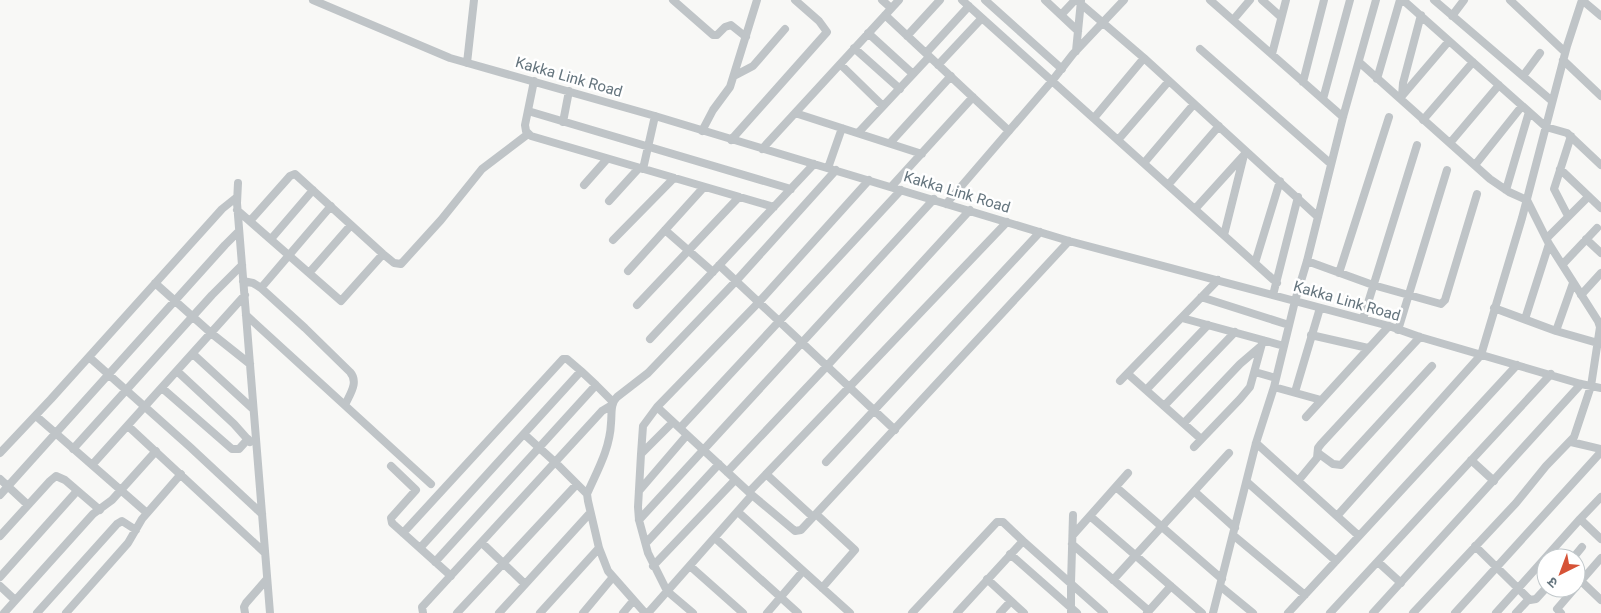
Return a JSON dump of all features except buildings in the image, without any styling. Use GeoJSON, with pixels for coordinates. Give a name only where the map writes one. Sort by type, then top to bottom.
{"type":"FeatureCollection","features":[{"type":"Feature","properties":{"kind":"street","name":"Kakka Link Road"},"geometry":{"type":"LineString","coordinates":[[313,0],[438,53],[467,63],[655,116],[1069,241],[1389,326],[1481,355],[1601,388]]}},
{"type":"Feature","properties":{"kind":"street"},"geometry":{"type":"LineString","coordinates":[[467,63],[474,0]]}},
{"type":"Feature","properties":{"kind":"street"},"geometry":{"type":"LineString","coordinates":[[673,0],[713,35],[717,35],[725,27],[731,25],[746,37]]}},
{"type":"Feature","properties":{"kind":"street"},"geometry":{"type":"LineString","coordinates":[[702,131],[713,110],[730,87],[757,0]]}},
{"type":"Feature","properties":{"kind":"street"},"geometry":{"type":"LineString","coordinates":[[731,140],[826,32],[819,21],[795,0]]}},
{"type":"Feature","properties":{"kind":"street"},"geometry":{"type":"LineString","coordinates":[[882,0],[891,8]]}},
{"type":"Feature","properties":{"kind":"street"},"geometry":{"type":"LineString","coordinates":[[762,149],[899,0]]}},
{"type":"Feature","properties":{"kind":"street"},"geometry":{"type":"LineString","coordinates":[[907,36],[940,0]]}},
{"type":"Feature","properties":{"kind":"street"},"geometry":{"type":"LineString","coordinates":[[962,0],[1277,283]]}},
{"type":"Feature","properties":{"kind":"street"},"geometry":{"type":"LineString","coordinates":[[985,0],[1062,69]]}},
{"type":"Feature","properties":{"kind":"street"},"geometry":{"type":"LineString","coordinates":[[1045,0],[1078,31]]}},
{"type":"Feature","properties":{"kind":"street"},"geometry":{"type":"LineString","coordinates":[[946,204],[1076,51],[1124,0]]}},
{"type":"Feature","properties":{"kind":"street"},"geometry":{"type":"LineString","coordinates":[[1210,0],[1343,117]]}},
{"type":"Feature","properties":{"kind":"street"},"geometry":{"type":"LineString","coordinates":[[1232,20],[1250,0]]}},
{"type":"Feature","properties":{"kind":"street"},"geometry":{"type":"LineString","coordinates":[[1262,0],[1281,17]]}},
{"type":"Feature","properties":{"kind":"street"},"geometry":{"type":"LineString","coordinates":[[1272,54],[1286,0]]}},
{"type":"Feature","properties":{"kind":"street"},"geometry":{"type":"LineString","coordinates":[[1303,82],[1324,0]]}},
{"type":"Feature","properties":{"kind":"street"},"geometry":{"type":"LineString","coordinates":[[1323,99],[1350,0]]}},
{"type":"Feature","properties":{"kind":"street"},"geometry":{"type":"LineString","coordinates":[[1214,613],[1256,443],[1274,387],[1294,301],[1307,261],[1343,117],[1376,0]]}},
{"type":"Feature","properties":{"kind":"street"},"geometry":{"type":"LineString","coordinates":[[1378,79],[1402,0],[1546,127],[1563,131],[1571,136],[1601,164]]}},
{"type":"Feature","properties":{"kind":"street"},"geometry":{"type":"LineString","coordinates":[[1434,0],[1552,101]]}},
{"type":"Feature","properties":{"kind":"street"},"geometry":{"type":"LineString","coordinates":[[1452,16],[1464,0]]}},
{"type":"Feature","properties":{"kind":"street"},"geometry":{"type":"LineString","coordinates":[[1510,0],[1601,96]]}},
{"type":"Feature","properties":{"kind":"street"},"geometry":{"type":"LineString","coordinates":[[1337,516],[1481,355],[1527,200],[1564,56],[1582,0],[1601,16]]}},
{"type":"Feature","properties":{"kind":"street"},"geometry":{"type":"LineString","coordinates":[[1076,51],[1079,1]]}},
{"type":"Feature","properties":{"kind":"street"},"geometry":{"type":"LineString","coordinates":[[1061,15],[1079,1]]}},
{"type":"Feature","properties":{"kind":"street"},"geometry":{"type":"LineString","coordinates":[[1079,1],[1318,217]]}},
{"type":"Feature","properties":{"kind":"street"},"geometry":{"type":"LineString","coordinates":[[858,133],[900,89],[969,6]]}},
{"type":"Feature","properties":{"kind":"street"},"geometry":{"type":"LineString","coordinates":[[885,15],[1009,131]]}},
{"type":"Feature","properties":{"kind":"street"},"geometry":{"type":"LineString","coordinates":[[1401,98],[1420,15]]}},
{"type":"Feature","properties":{"kind":"street"},"geometry":{"type":"LineString","coordinates":[[938,65],[982,18]]}},
{"type":"Feature","properties":{"kind":"street"},"geometry":{"type":"LineString","coordinates":[[734,76],[753,66],[785,29]]}},
{"type":"Feature","properties":{"kind":"street"},"geometry":{"type":"LineString","coordinates":[[868,33],[913,74]]}},
{"type":"Feature","properties":{"kind":"street"},"geometry":{"type":"LineString","coordinates":[[1401,98],[1449,41]]}},
{"type":"Feature","properties":{"kind":"street"},"geometry":{"type":"LineString","coordinates":[[854,48],[900,89]]}},
{"type":"Feature","properties":{"kind":"street"},"geometry":{"type":"LineString","coordinates":[[1200,49],[1331,164]]}},
{"type":"Feature","properties":{"kind":"street"},"geometry":{"type":"LineString","coordinates":[[1523,76],[1540,53]]}},
{"type":"Feature","properties":{"kind":"street"},"geometry":{"type":"LineString","coordinates":[[1094,118],[1144,58]]}},
{"type":"Feature","properties":{"kind":"street"},"geometry":{"type":"LineString","coordinates":[[1358,62],[1475,165],[1506,190],[1527,200],[1548,241],[1580,295],[1600,324],[1599,343],[1591,386],[1571,442],[1546,466],[1516,503],[1413,613]]}},
{"type":"Feature","properties":{"kind":"street"},"geometry":{"type":"LineString","coordinates":[[1422,120],[1473,62]]}},
{"type":"Feature","properties":{"kind":"street"},"geometry":{"type":"LineString","coordinates":[[840,64],[883,106]]}},
{"type":"Feature","properties":{"kind":"street"},"geometry":{"type":"LineString","coordinates":[[890,143],[951,76]]}},
{"type":"Feature","properties":{"kind":"street"},"geometry":{"type":"LineString","coordinates":[[534,81],[524,125],[528,134],[542,140],[774,207]]}},
{"type":"Feature","properties":{"kind":"street"},"geometry":{"type":"LineString","coordinates":[[1118,140],[1169,81]]}},
{"type":"Feature","properties":{"kind":"street"},"geometry":{"type":"LineString","coordinates":[[1450,143],[1499,85]]}},
{"type":"Feature","properties":{"kind":"street"},"geometry":{"type":"LineString","coordinates":[[563,122],[569,91]]}},
{"type":"Feature","properties":{"kind":"street"},"geometry":{"type":"LineString","coordinates":[[891,187],[973,98]]}},
{"type":"Feature","properties":{"kind":"street"},"geometry":{"type":"LineString","coordinates":[[1144,163],[1194,104]]}},
{"type":"Feature","properties":{"kind":"street"},"geometry":{"type":"LineString","coordinates":[[1475,165],[1522,106]]}},
{"type":"Feature","properties":{"kind":"street"},"geometry":{"type":"LineString","coordinates":[[528,111],[791,189]]}},
{"type":"Feature","properties":{"kind":"street"},"geometry":{"type":"LineString","coordinates":[[1506,190],[1529,112]]}},
{"type":"Feature","properties":{"kind":"street"},"geometry":{"type":"LineString","coordinates":[[795,113],[922,154]]}},
{"type":"Feature","properties":{"kind":"street"},"geometry":{"type":"LineString","coordinates":[[609,201],[641,169],[655,116]]}},
{"type":"Feature","properties":{"kind":"street"},"geometry":{"type":"LineString","coordinates":[[1339,273],[1389,117]]}},
{"type":"Feature","properties":{"kind":"street"},"geometry":{"type":"LineString","coordinates":[[1168,185],[1219,126]]}},
{"type":"Feature","properties":{"kind":"street"},"geometry":{"type":"LineString","coordinates":[[842,128],[832,169],[736,281],[648,372],[617,397],[613,404],[611,430],[606,450],[587,494],[599,548],[608,571],[633,601],[646,613],[738,512],[766,474],[850,388],[1006,222]]}},
{"type":"Feature","properties":{"kind":"street"},"geometry":{"type":"LineString","coordinates":[[250,221],[292,174],[299,177],[383,254],[398,264],[405,261],[482,169],[528,134]]}},
{"type":"Feature","properties":{"kind":"street"},"geometry":{"type":"LineString","coordinates":[[1568,216],[1554,189],[1571,136]]}},
{"type":"Feature","properties":{"kind":"street"},"geometry":{"type":"LineString","coordinates":[[1363,319],[1417,145]]}},
{"type":"Feature","properties":{"kind":"street"},"geometry":{"type":"LineString","coordinates":[[1194,209],[1246,153]]}},
{"type":"Feature","properties":{"kind":"street"},"geometry":{"type":"LineString","coordinates":[[1224,235],[1246,153]]}},
{"type":"Feature","properties":{"kind":"street"},"geometry":{"type":"LineString","coordinates":[[584,184],[607,159]]}},
{"type":"Feature","properties":{"kind":"street"},"geometry":{"type":"LineString","coordinates":[[650,339],[814,164]]}},
{"type":"Feature","properties":{"kind":"street"},"geometry":{"type":"LineString","coordinates":[[1560,169],[1601,208]]}},
{"type":"Feature","properties":{"kind":"street"},"geometry":{"type":"LineString","coordinates":[[1398,330],[1447,170]]}},
{"type":"Feature","properties":{"kind":"street"},"geometry":{"type":"LineString","coordinates":[[613,240],[674,178]]}},
{"type":"Feature","properties":{"kind":"street"},"geometry":{"type":"LineString","coordinates":[[692,613],[667,591],[653,566],[639,520],[638,491],[643,426],[657,407],[758,302],[869,180]]}},
{"type":"Feature","properties":{"kind":"street"},"geometry":{"type":"LineString","coordinates":[[1255,263],[1280,181]]}},
{"type":"Feature","properties":{"kind":"street"},"geometry":{"type":"LineString","coordinates":[[238,183],[239,232],[270,613]]}},
{"type":"Feature","properties":{"kind":"street"},"geometry":{"type":"LineString","coordinates":[[628,271],[704,187]]}},
{"type":"Feature","properties":{"kind":"street"},"geometry":{"type":"LineString","coordinates":[[271,239],[313,190]]}},
{"type":"Feature","properties":{"kind":"street"},"geometry":{"type":"LineString","coordinates":[[680,428],[901,190]]}},
{"type":"Feature","properties":{"kind":"street"},"geometry":{"type":"LineString","coordinates":[[1307,261],[1439,304],[1444,302],[1478,194]]}},
{"type":"Feature","properties":{"kind":"street"},"geometry":{"type":"LineString","coordinates":[[0,453],[36,416],[222,209],[237,197]]}},
{"type":"Feature","properties":{"kind":"street"},"geometry":{"type":"LineString","coordinates":[[637,305],[739,197]]}},
{"type":"Feature","properties":{"kind":"street"},"geometry":{"type":"LineString","coordinates":[[1525,319],[1548,241],[1568,216],[1588,197]]}},
{"type":"Feature","properties":{"kind":"street"},"geometry":{"type":"LineString","coordinates":[[1273,295],[1298,198]]}},
{"type":"Feature","properties":{"kind":"street"},"geometry":{"type":"LineString","coordinates":[[639,520],[934,199]]}},
{"type":"Feature","properties":{"kind":"street"},"geometry":{"type":"LineString","coordinates":[[261,288],[331,206]]}},
{"type":"Feature","properties":{"kind":"street"},"geometry":{"type":"LineString","coordinates":[[238,210],[341,301],[383,254]]}},
{"type":"Feature","properties":{"kind":"street"},"geometry":{"type":"LineString","coordinates":[[727,472],[970,210]]}},
{"type":"Feature","properties":{"kind":"street"},"geometry":{"type":"LineString","coordinates":[[309,273],[351,225]]}},
{"type":"Feature","properties":{"kind":"street"},"geometry":{"type":"LineString","coordinates":[[1563,264],[1597,228]]}},
{"type":"Feature","properties":{"kind":"street"},"geometry":{"type":"LineString","coordinates":[[665,230],[713,272]]}},
{"type":"Feature","properties":{"kind":"street"},"geometry":{"type":"LineString","coordinates":[[0,495],[231,238],[239,232]]}},
{"type":"Feature","properties":{"kind":"street"},"geometry":{"type":"LineString","coordinates":[[826,462],[1040,232]]}},
{"type":"Feature","properties":{"kind":"street"},"geometry":{"type":"LineString","coordinates":[[1586,239],[1601,253]]}},
{"type":"Feature","properties":{"kind":"street"},"geometry":{"type":"LineString","coordinates":[[657,407],[751,494],[795,531],[801,530],[1069,241]]}},
{"type":"Feature","properties":{"kind":"street"},"geometry":{"type":"LineString","coordinates":[[73,449],[192,317],[242,265]]}},
{"type":"Feature","properties":{"kind":"street"},"geometry":{"type":"LineString","coordinates":[[719,265],[895,430]]}},
{"type":"Feature","properties":{"kind":"street"},"geometry":{"type":"LineString","coordinates":[[1580,295],[1601,273]]}},
{"type":"Feature","properties":{"kind":"street"},"geometry":{"type":"LineString","coordinates":[[1120,381],[1218,280]]}},
{"type":"Feature","properties":{"kind":"street"},"geometry":{"type":"LineString","coordinates":[[243,281],[254,283],[261,288],[331,352],[354,376],[354,384],[345,405]]}},
{"type":"Feature","properties":{"kind":"street"},"geometry":{"type":"LineString","coordinates":[[155,283],[192,317],[250,364]]}},
{"type":"Feature","properties":{"kind":"street"},"geometry":{"type":"LineString","coordinates":[[1556,332],[1573,283]]}},
{"type":"Feature","properties":{"kind":"street"},"geometry":{"type":"LineString","coordinates":[[92,465],[245,295]]}},
{"type":"Feature","properties":{"kind":"street"},"geometry":{"type":"LineString","coordinates":[[1201,298],[1289,325]]}},
{"type":"Feature","properties":{"kind":"street"},"geometry":{"type":"LineString","coordinates":[[1295,392],[1320,308]]}},
{"type":"Feature","properties":{"kind":"street"},"geometry":{"type":"LineString","coordinates":[[1494,308],[1556,332],[1599,343]]}},
{"type":"Feature","properties":{"kind":"street"},"geometry":{"type":"LineString","coordinates":[[246,315],[432,484]]}},
{"type":"Feature","properties":{"kind":"street"},"geometry":{"type":"LineString","coordinates":[[1182,318],[1235,332],[1262,343],[1284,346]]}},
{"type":"Feature","properties":{"kind":"street"},"geometry":{"type":"LineString","coordinates":[[1146,390],[1208,325]]}},
{"type":"Feature","properties":{"kind":"street"},"geometry":{"type":"LineString","coordinates":[[1306,417],[1389,326]]}},
{"type":"Feature","properties":{"kind":"street"},"geometry":{"type":"LineString","coordinates":[[1164,406],[1235,332]]}},
{"type":"Feature","properties":{"kind":"street"},"geometry":{"type":"LineString","coordinates":[[1311,335],[1368,348]]}},
{"type":"Feature","properties":{"kind":"street"},"geometry":{"type":"LineString","coordinates":[[1298,481],[1316,459],[1318,448],[1321,444],[1420,337]]}},
{"type":"Feature","properties":{"kind":"street"},"geometry":{"type":"LineString","coordinates":[[1194,447],[1247,392],[1262,343]]}},
{"type":"Feature","properties":{"kind":"street"},"geometry":{"type":"LineString","coordinates":[[1184,424],[1262,343]]}},
{"type":"Feature","properties":{"kind":"street"},"geometry":{"type":"LineString","coordinates":[[193,354],[253,409]]}},
{"type":"Feature","properties":{"kind":"street"},"geometry":{"type":"LineString","coordinates":[[89,357],[262,514]]}},
{"type":"Feature","properties":{"kind":"street"},"geometry":{"type":"LineString","coordinates":[[403,534],[563,359],[567,358],[613,404]]}},
{"type":"Feature","properties":{"kind":"street"},"geometry":{"type":"LineString","coordinates":[[1288,613],[1517,365]]}},
{"type":"Feature","properties":{"kind":"street"},"geometry":{"type":"LineString","coordinates":[[1318,453],[1333,464],[1340,465],[1432,366]]}},
{"type":"Feature","properties":{"kind":"street"},"geometry":{"type":"LineString","coordinates":[[178,371],[256,449]]}},
{"type":"Feature","properties":{"kind":"street"},"geometry":{"type":"LineString","coordinates":[[420,548],[580,371]]}},
{"type":"Feature","properties":{"kind":"street"},"geometry":{"type":"LineString","coordinates":[[1254,372],[1276,378]]}},
{"type":"Feature","properties":{"kind":"street"},"geometry":{"type":"LineString","coordinates":[[1128,374],[1201,439]]}},
{"type":"Feature","properties":{"kind":"street"},"geometry":{"type":"LineString","coordinates":[[1330,613],[1551,374]]}},
{"type":"Feature","properties":{"kind":"street"},"geometry":{"type":"LineString","coordinates":[[1372,613],[1581,384]]}},
{"type":"Feature","properties":{"kind":"street"},"geometry":{"type":"LineString","coordinates":[[435,562],[596,385]]}},
{"type":"Feature","properties":{"kind":"street"},"geometry":{"type":"LineString","coordinates":[[1274,387],[1321,400]]}},
{"type":"Feature","properties":{"kind":"street"},"geometry":{"type":"LineString","coordinates":[[162,388],[232,449],[238,449],[248,439]]}},
{"type":"Feature","properties":{"kind":"street"},"geometry":{"type":"LineString","coordinates":[[423,613],[422,607],[602,411],[613,404]]}},
{"type":"Feature","properties":{"kind":"street"},"geometry":{"type":"LineString","coordinates":[[36,416],[147,513]]}},
{"type":"Feature","properties":{"kind":"street"},"geometry":{"type":"LineString","coordinates":[[641,454],[673,422]]}},
{"type":"Feature","properties":{"kind":"street"},"geometry":{"type":"LineString","coordinates":[[128,426],[265,552]]}},
{"type":"Feature","properties":{"kind":"street"},"geometry":{"type":"LineString","coordinates":[[524,434],[587,494]]}},
{"type":"Feature","properties":{"kind":"street"},"geometry":{"type":"LineString","coordinates":[[638,491],[687,435]]}},
{"type":"Feature","properties":{"kind":"street"},"geometry":{"type":"LineString","coordinates":[[1455,613],[1601,450],[1571,442]]}},
{"type":"Feature","properties":{"kind":"street"},"geometry":{"type":"LineString","coordinates":[[1256,443],[1359,536]]}},
{"type":"Feature","properties":{"kind":"street"},"geometry":{"type":"LineString","coordinates":[[4,613],[62,551],[93,514],[107,506],[156,451]]}},
{"type":"Feature","properties":{"kind":"street"},"geometry":{"type":"LineString","coordinates":[[1113,580],[1229,453]]}},
{"type":"Feature","properties":{"kind":"street"},"geometry":{"type":"LineString","coordinates":[[1471,460],[1494,481]]}},
{"type":"Feature","properties":{"kind":"street"},"geometry":{"type":"LineString","coordinates":[[646,543],[719,464]]}},
{"type":"Feature","properties":{"kind":"street"},"geometry":{"type":"LineString","coordinates":[[391,466],[416,490],[391,518],[392,523],[451,576]]}},
{"type":"Feature","properties":{"kind":"street"},"geometry":{"type":"LineString","coordinates":[[1073,535],[1128,473]]}},
{"type":"Feature","properties":{"kind":"street"},"geometry":{"type":"LineString","coordinates":[[66,613],[128,543],[147,513],[181,474]]}},
{"type":"Feature","properties":{"kind":"street"},"geometry":{"type":"LineString","coordinates":[[766,474],[854,550],[822,588]]}},
{"type":"Feature","properties":{"kind":"street"},"geometry":{"type":"LineString","coordinates":[[0,536],[56,476],[64,480],[100,510]]}},
{"type":"Feature","properties":{"kind":"street"},"geometry":{"type":"LineString","coordinates":[[0,479],[28,505]]}},
{"type":"Feature","properties":{"kind":"street"},"geometry":{"type":"LineString","coordinates":[[653,566],[735,480]]}},
{"type":"Feature","properties":{"kind":"street"},"geometry":{"type":"LineString","coordinates":[[1246,482],[1336,561]]}},
{"type":"Feature","properties":{"kind":"street"},"geometry":{"type":"LineString","coordinates":[[457,613],[577,484]]}},
{"type":"Feature","properties":{"kind":"street"},"geometry":{"type":"LineString","coordinates":[[1116,487],[1162,526],[1253,613]]}},
{"type":"Feature","properties":{"kind":"street"},"geometry":{"type":"LineString","coordinates":[[0,577],[77,491]]}},
{"type":"Feature","properties":{"kind":"street"},"geometry":{"type":"LineString","coordinates":[[1194,492],[1305,595]]}},
{"type":"Feature","properties":{"kind":"street"},"geometry":{"type":"LineString","coordinates":[[1496,613],[1601,497]]}},
{"type":"Feature","properties":{"kind":"street"},"geometry":{"type":"LineString","coordinates":[[1594,504],[1601,510]]}},
{"type":"Feature","properties":{"kind":"street"},"geometry":{"type":"LineString","coordinates":[[738,512],[850,613]]}},
{"type":"Feature","properties":{"kind":"street"},"geometry":{"type":"LineString","coordinates":[[499,613],[590,513]]}},
{"type":"Feature","properties":{"kind":"street"},"geometry":{"type":"LineString","coordinates":[[1073,515],[1071,583],[1073,611]]}},
{"type":"Feature","properties":{"kind":"street"},"geometry":{"type":"LineString","coordinates":[[1090,516],[1202,613]]}},
{"type":"Feature","properties":{"kind":"street"},"geometry":{"type":"LineString","coordinates":[[1580,520],[1601,539]]}},
{"type":"Feature","properties":{"kind":"street"},"geometry":{"type":"LineString","coordinates":[[37,613],[116,524],[122,521],[136,530]]}},
{"type":"Feature","properties":{"kind":"street"},"geometry":{"type":"LineString","coordinates":[[912,613],[997,522],[1003,522],[1104,613]]}},
{"type":"Feature","properties":{"kind":"street"},"geometry":{"type":"LineString","coordinates":[[715,538],[798,613]]}},
{"type":"Feature","properties":{"kind":"street"},"geometry":{"type":"LineString","coordinates":[[956,613],[1023,541]]}},
{"type":"Feature","properties":{"kind":"street"},"geometry":{"type":"LineString","coordinates":[[482,543],[525,584]]}},
{"type":"Feature","properties":{"kind":"street"},"geometry":{"type":"LineString","coordinates":[[1072,544],[1148,612],[1171,586]]}},
{"type":"Feature","properties":{"kind":"street"},"geometry":{"type":"LineString","coordinates":[[1476,546],[1529,599],[1537,598]]}},
{"type":"Feature","properties":{"kind":"street"},"geometry":{"type":"LineString","coordinates":[[545,611],[599,548]]}},
{"type":"Feature","properties":{"kind":"street"},"geometry":{"type":"LineString","coordinates":[[1010,554],[1073,611]]}},
{"type":"Feature","properties":{"kind":"street"},"geometry":{"type":"LineString","coordinates":[[1586,575],[1601,558]]}},
{"type":"Feature","properties":{"kind":"street"},"geometry":{"type":"LineString","coordinates":[[1378,562],[1400,583]]}},
{"type":"Feature","properties":{"kind":"street"},"geometry":{"type":"LineString","coordinates":[[690,566],[743,613]]}},
{"type":"Feature","properties":{"kind":"street"},"geometry":{"type":"LineString","coordinates":[[766,613],[804,571]]}},
{"type":"Feature","properties":{"kind":"street"},"geometry":{"type":"LineString","coordinates":[[583,613],[613,577]]}},
{"type":"Feature","properties":{"kind":"street"},"geometry":{"type":"LineString","coordinates":[[245,613],[244,607],[246,603],[267,579]]}},
{"type":"Feature","properties":{"kind":"street"},"geometry":{"type":"LineString","coordinates":[[987,580],[1024,613]]}},
{"type":"Feature","properties":{"kind":"street"},"geometry":{"type":"LineString","coordinates":[[0,586],[16,600]]}},
{"type":"Feature","properties":{"kind":"street"},"geometry":{"type":"LineString","coordinates":[[1586,591],[1601,600]]}},
{"type":"Feature","properties":{"kind":"street"},"geometry":{"type":"LineString","coordinates":[[1557,612],[1567,598]]}},
{"type":"Feature","properties":{"kind":"street"},"geometry":{"type":"LineString","coordinates":[[1516,613],[1529,599]]}},
{"type":"Feature","properties":{"kind":"street"},"geometry":{"type":"LineString","coordinates":[[623,613],[633,601]]}},
{"type":"Feature","properties":{"kind":"street"},"geometry":{"type":"LineString","coordinates":[[1000,613],[1011,601]]}}]}
